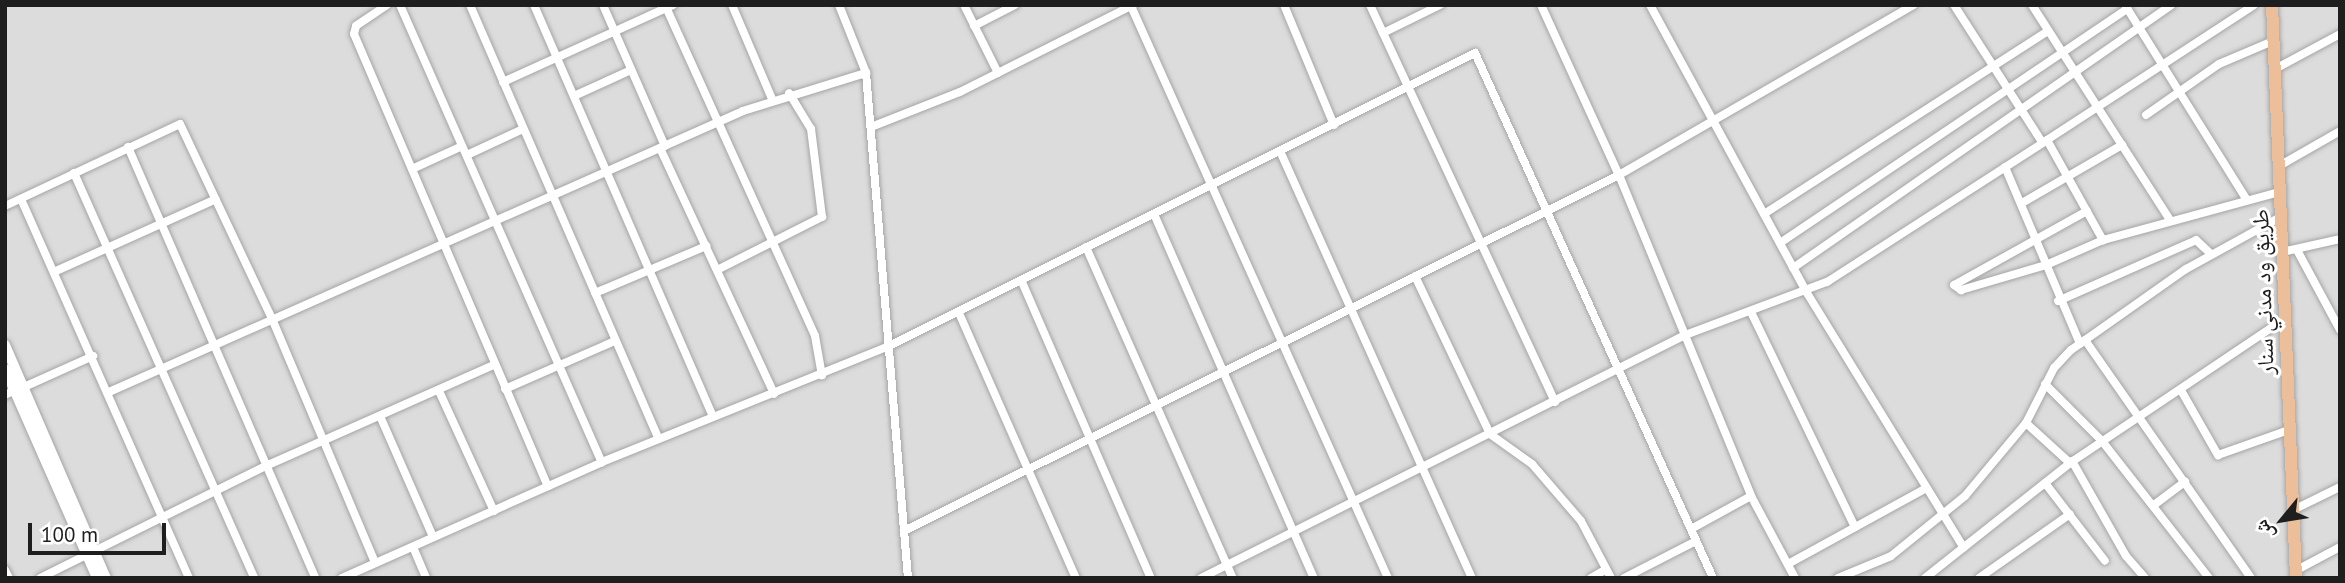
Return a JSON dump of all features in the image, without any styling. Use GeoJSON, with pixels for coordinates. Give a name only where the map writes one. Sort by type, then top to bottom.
{"type":"FeatureCollection","features":[{"type":"Feature","properties":{"kind":"highway","name":"طريق ود مدني سنار"},"geometry":{"type":"LineString","coordinates":[[2272,5],[2295,574]]}},
{"type":"Feature","properties":{"kind":"street"},"geometry":{"type":"LineString","coordinates":[[387,5],[353,29],[548,486]]}},
{"type":"Feature","properties":{"kind":"street"},"geometry":{"type":"LineString","coordinates":[[400,5],[602,462]]}},
{"type":"Feature","properties":{"kind":"street"},"geometry":{"type":"LineString","coordinates":[[470,5],[658,438]]}},
{"type":"Feature","properties":{"kind":"street"},"geometry":{"type":"LineString","coordinates":[[534,5],[713,417]]}},
{"type":"Feature","properties":{"kind":"street"},"geometry":{"type":"LineString","coordinates":[[603,5],[706,246],[774,394]]}},
{"type":"Feature","properties":{"kind":"street"},"geometry":{"type":"LineString","coordinates":[[732,5],[772,99]]}},
{"type":"Feature","properties":{"kind":"street"},"geometry":{"type":"LineString","coordinates":[[839,5],[866,73],[908,578]]}},
{"type":"Feature","properties":{"kind":"street"},"geometry":{"type":"LineString","coordinates":[[964,5],[998,73]]}},
{"type":"Feature","properties":{"kind":"street"},"geometry":{"type":"LineString","coordinates":[[974,26],[1015,5]]}},
{"type":"Feature","properties":{"kind":"street"},"geometry":{"type":"LineString","coordinates":[[1284,5],[1334,125]]}},
{"type":"Feature","properties":{"kind":"street"},"geometry":{"type":"LineString","coordinates":[[1370,5],[1483,241],[1555,402]]}},
{"type":"Feature","properties":{"kind":"street"},"geometry":{"type":"LineString","coordinates":[[1383,33],[1440,5]]}},
{"type":"Feature","properties":{"kind":"street"},"geometry":{"type":"LineString","coordinates":[[1541,5],[1619,174],[1751,496],[1795,578]]}},
{"type":"Feature","properties":{"kind":"street"},"geometry":{"type":"LineString","coordinates":[[1650,5],[1807,293],[1964,548]]}},
{"type":"Feature","properties":{"kind":"street"},"geometry":{"type":"LineString","coordinates":[[904,530],[1348,310],[1543,209],[1619,174],[1714,123],[1913,5]]}},
{"type":"Feature","properties":{"kind":"street"},"geometry":{"type":"LineString","coordinates":[[1954,5],[2005,92],[2045,141],[2068,177],[2103,240]]}},
{"type":"Feature","properties":{"kind":"street"},"geometry":{"type":"LineString","coordinates":[[2032,5],[2169,218]]}},
{"type":"Feature","properties":{"kind":"street"},"geometry":{"type":"LineString","coordinates":[[1793,268],[2075,69],[2172,5]]}},
{"type":"Feature","properties":{"kind":"street"},"geometry":{"type":"LineString","coordinates":[[1201,578],[1685,335],[1807,293],[2045,141],[2095,104],[2254,5]]}},
{"type":"Feature","properties":{"kind":"street"},"geometry":{"type":"LineString","coordinates":[[503,82],[668,6],[716,122],[814,336],[822,375]]}},
{"type":"Feature","properties":{"kind":"street"},"geometry":{"type":"LineString","coordinates":[[871,127],[998,73],[1132,6],[1388,578]]}},
{"type":"Feature","properties":{"kind":"street"},"geometry":{"type":"LineString","coordinates":[[1780,243],[2064,52],[2126,7],[2164,63],[2179,93],[2246,199]]}},
{"type":"Feature","properties":{"kind":"street"},"geometry":{"type":"LineString","coordinates":[[1764,214],[2048,31]]}},
{"type":"Feature","properties":{"kind":"street"},"geometry":{"type":"LineString","coordinates":[[2275,69],[2340,34]]}},
{"type":"Feature","properties":{"kind":"street"},"geometry":{"type":"LineString","coordinates":[[2146,116],[2228,59],[2273,41]]}},
{"type":"Feature","properties":{"kind":"street"},"geometry":{"type":"LineString","coordinates":[[342,578],[658,438],[822,375],[889,346],[1475,53],[1543,209],[1621,368],[1713,578]]}},
{"type":"Feature","properties":{"kind":"street"},"geometry":{"type":"LineString","coordinates":[[574,96],[631,70]]}},
{"type":"Feature","properties":{"kind":"street"},"geometry":{"type":"LineString","coordinates":[[109,392],[498,223],[716,122],[789,93],[866,73]]}},
{"type":"Feature","properties":{"kind":"street"},"geometry":{"type":"LineString","coordinates":[[717,270],[820,220],[823,213],[811,129],[789,93]]}},
{"type":"Feature","properties":{"kind":"street"},"geometry":{"type":"LineString","coordinates":[[5,206],[180,124],[273,321],[375,562]]}},
{"type":"Feature","properties":{"kind":"street"},"geometry":{"type":"LineString","coordinates":[[467,155],[523,130]]}},
{"type":"Feature","properties":{"kind":"street"},"geometry":{"type":"LineString","coordinates":[[2279,166],[2340,131]]}},
{"type":"Feature","properties":{"kind":"street"},"geometry":{"type":"LineString","coordinates":[[2022,203],[2122,145]]}},
{"type":"Feature","properties":{"kind":"street"},"geometry":{"type":"LineString","coordinates":[[412,169],[462,146]]}},
{"type":"Feature","properties":{"kind":"street"},"geometry":{"type":"LineString","coordinates":[[128,148],[217,345],[315,578]]}},
{"type":"Feature","properties":{"kind":"street"},"geometry":{"type":"LineString","coordinates":[[1280,151],[1348,310],[1472,578]]}},
{"type":"Feature","properties":{"kind":"street"},"geometry":{"type":"LineString","coordinates":[[2005,167],[2037,240],[2058,301],[2082,342],[2140,416],[2251,578]]}},
{"type":"Feature","properties":{"kind":"street"},"geometry":{"type":"LineString","coordinates":[[74,173],[254,578]]}},
{"type":"Feature","properties":{"kind":"street"},"geometry":{"type":"LineString","coordinates":[[2087,211],[1954,285],[1961,290],[2046,265],[2103,240],[2169,218],[2280,192]]}},
{"type":"Feature","properties":{"kind":"street"},"geometry":{"type":"LineString","coordinates":[[21,199],[56,271],[190,578]]}},
{"type":"Feature","properties":{"kind":"street"},"geometry":{"type":"LineString","coordinates":[[56,271],[216,199]]}},
{"type":"Feature","properties":{"kind":"street"},"geometry":{"type":"LineString","coordinates":[[1154,214],[1220,373],[1314,578]]}},
{"type":"Feature","properties":{"kind":"street"},"geometry":{"type":"LineString","coordinates":[[1838,578],[1877,565],[1942,516],[2026,424],[2045,384],[2082,342],[2211,254],[2282,216]]}},
{"type":"Feature","properties":{"kind":"street"},"geometry":{"type":"LineString","coordinates":[[2282,252],[2340,239]]}},
{"type":"Feature","properties":{"kind":"street"},"geometry":{"type":"LineString","coordinates":[[2058,301],[2196,240],[2211,254]]}},
{"type":"Feature","properties":{"kind":"street"},"geometry":{"type":"LineString","coordinates":[[595,293],[706,246]]}},
{"type":"Feature","properties":{"kind":"street"},"geometry":{"type":"LineString","coordinates":[[1086,247],[1233,578]]}},
{"type":"Feature","properties":{"kind":"street"},"geometry":{"type":"LineString","coordinates":[[2297,250],[2340,330]]}},
{"type":"Feature","properties":{"kind":"street"},"geometry":{"type":"LineString","coordinates":[[1415,276],[1490,434],[1532,464],[1581,521],[1608,574],[1591,578]]}},
{"type":"Feature","properties":{"kind":"street"},"geometry":{"type":"LineString","coordinates":[[1021,282],[1151,578]]}},
{"type":"Feature","properties":{"kind":"street"},"geometry":{"type":"LineString","coordinates":[[1751,312],[1854,527]]}},
{"type":"Feature","properties":{"kind":"street"},"geometry":{"type":"LineString","coordinates":[[959,313],[1076,578]]}},
{"type":"Feature","properties":{"kind":"street"},"geometry":{"type":"LineString","coordinates":[[1925,578],[2071,462],[2140,416],[2182,392],[2284,319]]}},
{"type":"Feature","properties":{"kind":"street"},"geometry":{"type":"LineString","coordinates":[[505,389],[615,341]]}},
{"type":"Feature","properties":{"kind":"street"},"geometry":{"type":"LineString","coordinates":[[5,345],[15,390]]}},
{"type":"Feature","properties":{"kind":"street"},"geometry":{"type":"LineString","coordinates":[[15,390],[93,356]]}},
{"type":"Feature","properties":{"kind":"street"},"geometry":{"type":"LineString","coordinates":[[40,578],[161,515],[268,464],[495,365]]}},
{"type":"Feature","properties":{"kind":"street"},"geometry":{"type":"LineString","coordinates":[[5,369],[90,553],[106,578]]}},
{"type":"Feature","properties":{"kind":"street"},"geometry":{"type":"LineString","coordinates":[[2045,384],[2102,441],[2209,578]]}},
{"type":"Feature","properties":{"kind":"street"},"geometry":{"type":"LineString","coordinates":[[439,391],[494,511]]}},
{"type":"Feature","properties":{"kind":"street"},"geometry":{"type":"LineString","coordinates":[[2182,392],[2218,454],[2289,430]]}},
{"type":"Feature","properties":{"kind":"street"},"geometry":{"type":"LineString","coordinates":[[380,416],[433,537]]}},
{"type":"Feature","properties":{"kind":"street"},"geometry":{"type":"LineString","coordinates":[[2026,424],[2071,462],[2126,555],[2145,578]]}},
{"type":"Feature","properties":{"kind":"street"},"geometry":{"type":"LineString","coordinates":[[2154,505],[2185,482]]}},
{"type":"Feature","properties":{"kind":"street"},"geometry":{"type":"LineString","coordinates":[[2045,484],[2105,561]]}},
{"type":"Feature","properties":{"kind":"street"},"geometry":{"type":"LineString","coordinates":[[2293,510],[2340,487]]}},
{"type":"Feature","properties":{"kind":"street"},"geometry":{"type":"LineString","coordinates":[[1788,565],[1926,488]]}},
{"type":"Feature","properties":{"kind":"street"},"geometry":{"type":"LineString","coordinates":[[1691,529],[1751,496]]}},
{"type":"Feature","properties":{"kind":"street"},"geometry":{"type":"LineString","coordinates":[[1979,578],[2070,514]]}},
{"type":"Feature","properties":{"kind":"street"},"geometry":{"type":"LineString","coordinates":[[1624,578],[1696,541]]}},
{"type":"Feature","properties":{"kind":"street"},"geometry":{"type":"LineString","coordinates":[[413,547],[426,578]]}},
{"type":"Feature","properties":{"kind":"street"},"geometry":{"type":"LineString","coordinates":[[2295,574],[2340,547]]}},
{"type":"Feature","properties":{"kind":"street"},"geometry":{"type":"LineString","coordinates":[[90,553],[97,578]]}},
{"type":"Feature","properties":{"kind":"street"},"geometry":{"type":"LineString","coordinates":[[5,570],[9,578]]}},
{"type":"Feature","properties":{"kind":"shaded area"},"geometry":{"type":"Polygon","coordinates":[[[5,5],[2340,5],[2340,578],[5,578],[5,5]]]}}]}
